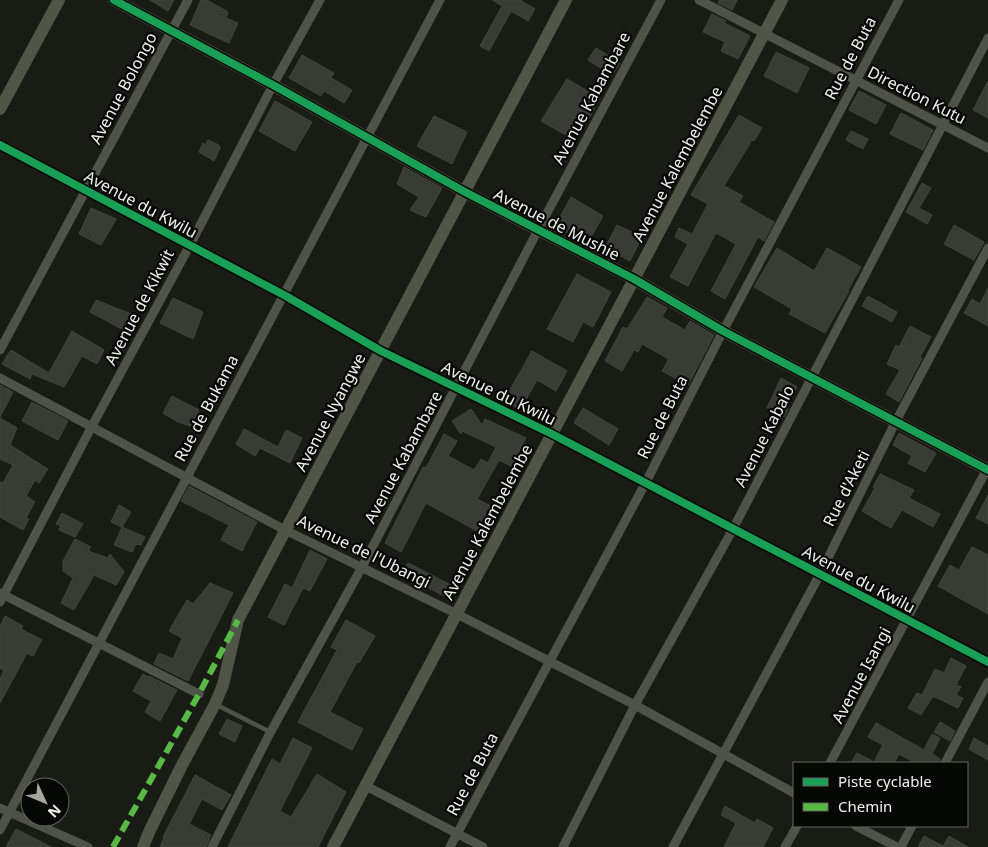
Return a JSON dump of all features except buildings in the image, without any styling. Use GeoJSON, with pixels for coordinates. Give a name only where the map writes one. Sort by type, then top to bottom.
{"type":"FeatureCollection","features":[{"type":"Feature","properties":{"kind":"street"},"geometry":{"type":"LineString","coordinates":[[0,109],[59,0]]}},
{"type":"Feature","properties":{"kind":"street","name":"Avenue de Mushie"},"geometry":{"type":"LineString","coordinates":[[114,0],[273,85],[465,192],[634,280],[723,331],[988,468]]}},
{"type":"Feature","properties":{"kind":"street","name":"Avenue Bolongo"},"geometry":{"type":"LineString","coordinates":[[0,350],[188,0]]}},
{"type":"Feature","properties":{"kind":"street","name":"Avenue de Kikwit"},"geometry":{"type":"LineString","coordinates":[[1,597],[320,0]]}},
{"type":"Feature","properties":{"kind":"street","name":"Rue de Bukama"},"geometry":{"type":"LineString","coordinates":[[0,830],[440,0]]}},
{"type":"Feature","properties":{"kind":"street","name":"Avenue Nyangwe"},"geometry":{"type":"LineString","coordinates":[[143,847],[180,767],[216,704],[223,685],[238,620],[566,0]]}},
{"type":"Feature","properties":{"kind":"street","name":"Avenue Kabambare"},"geometry":{"type":"LineString","coordinates":[[212,847],[270,733],[362,567],[538,230],[661,0]]}},
{"type":"Feature","properties":{"kind":"street","name":"Direction Kutu"},"geometry":{"type":"LineString","coordinates":[[698,0],[988,148]]}},
{"type":"Feature","properties":{"kind":"street","name":"Avenue Kalembelembe"},"geometry":{"type":"LineString","coordinates":[[333,847],[782,0]]}},
{"type":"Feature","properties":{"kind":"street","name":"Rue de Buta"},"geometry":{"type":"LineString","coordinates":[[450,847],[646,482],[723,331],[899,0]]}},
{"type":"Feature","properties":{"kind":"street","name":"Avenue Kabalo"},"geometry":{"type":"LineString","coordinates":[[563,847],[635,705],[733,528],[988,38]]}},
{"type":"Feature","properties":{"kind":"street","name":"Avenue du Kwilu"},"geometry":{"type":"LineString","coordinates":[[0,145],[284,295],[381,351],[646,482],[988,662]]}},
{"type":"Feature","properties":{"kind":"street","name":"Rue d'Aketi"},"geometry":{"type":"LineString","coordinates":[[673,847],[820,574],[896,421],[988,248]]}},
{"type":"Feature","properties":{"kind":"street","name":"Avenue de l'Ubangi"},"geometry":{"type":"LineString","coordinates":[[0,378],[285,530],[457,614],[635,705],[793,792]]}},
{"type":"Feature","properties":{"kind":"street","name":"Avenue Isangi"},"geometry":{"type":"LineString","coordinates":[[831,762],[988,468]]}},
{"type":"Feature","properties":{"kind":"street"},"geometry":{"type":"LineString","coordinates":[[1,597],[100,643],[199,694]]}},
{"type":"Feature","properties":{"kind":"street"},"geometry":{"type":"LineString","coordinates":[[946,762],[988,682]]}},
{"type":"Feature","properties":{"kind":"street"},"geometry":{"type":"LineString","coordinates":[[366,786],[483,847]]}},
{"type":"Feature","properties":{"kind":"street"},"geometry":{"type":"LineString","coordinates":[[0,808],[88,847]]}},
{"type":"Feature","properties":{"kind":"street"},"geometry":{"type":"LineString","coordinates":[[785,847],[795,827]]}},
{"type":"Feature","properties":{"kind":"street"},"geometry":{"type":"LineString","coordinates":[[858,827],[897,847]]}},
{"type":"Feature","properties":{"kind":"street"},"geometry":{"type":"LineString","coordinates":[[901,847],[911,827]]}},
{"type":"Feature","properties":{"kind":"lane"},"geometry":{"type":"LineString","coordinates":[[216,704],[270,733]]}},
{"type":"Feature","properties":{"kind":"marked path"},"geometry":{"type":"LineString","coordinates":[[113,847],[199,694],[238,620]]}},
{"type":"Feature","properties":{"kind":"cycle path"},"geometry":{"type":"LineString","coordinates":[[114,0],[273,85],[465,192],[634,279],[723,331],[988,470]]}},
{"type":"Feature","properties":{"kind":"cycle path"},"geometry":{"type":"LineString","coordinates":[[0,145],[284,295],[381,351],[552,434],[988,662]]}}]}
